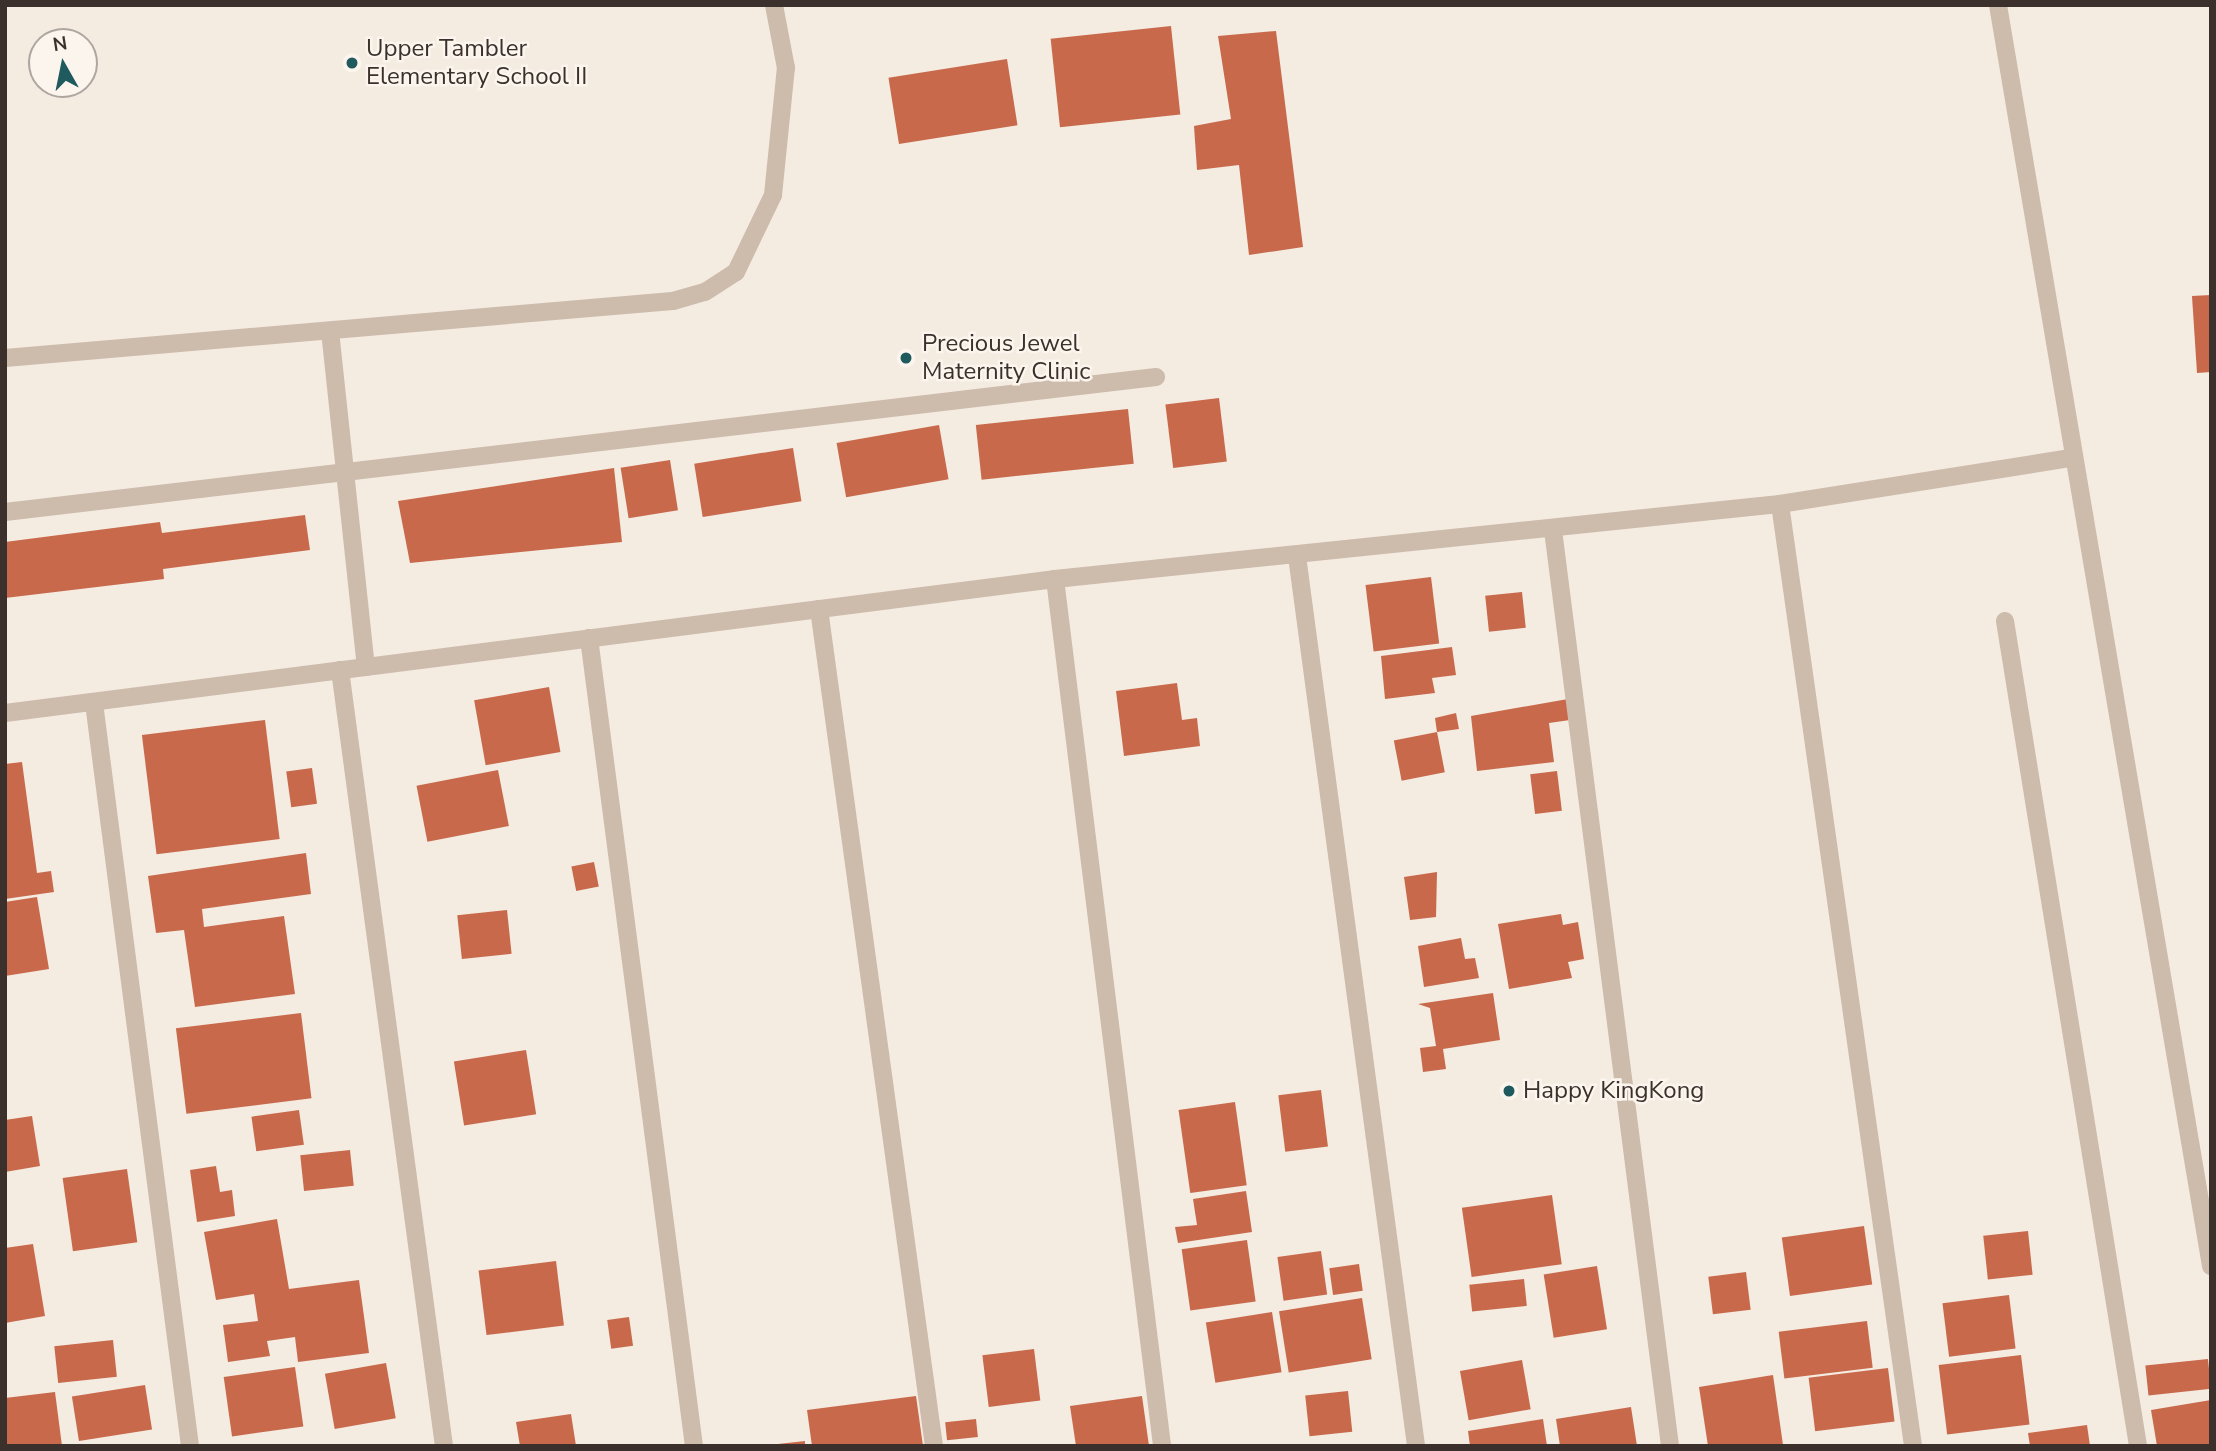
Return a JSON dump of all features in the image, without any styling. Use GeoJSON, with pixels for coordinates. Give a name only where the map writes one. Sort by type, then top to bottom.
{"type":"FeatureCollection","features":[{"type":"Feature","properties":{"kind":"street"},"geometry":{"type":"LineString","coordinates":[[5,358],[673,301],[705,292],[736,272],[773,195],[786,68],[774,5]]}},
{"type":"Feature","properties":{"kind":"street"},"geometry":{"type":"LineString","coordinates":[[1998,5],[2072,458],[2211,1266]]}},
{"type":"Feature","properties":{"kind":"street"},"geometry":{"type":"LineString","coordinates":[[330,331],[366,667]]}},
{"type":"Feature","properties":{"kind":"street"},"geometry":{"type":"LineString","coordinates":[[5,512],[1156,377]]}},
{"type":"Feature","properties":{"kind":"street"},"geometry":{"type":"LineString","coordinates":[[5,713],[1055,579],[1553,530],[1780,504],[2072,458]]}},
{"type":"Feature","properties":{"kind":"street"},"geometry":{"type":"LineString","coordinates":[[1780,504],[1913,1446]]}},
{"type":"Feature","properties":{"kind":"street"},"geometry":{"type":"LineString","coordinates":[[1553,530],[1670,1446]]}},
{"type":"Feature","properties":{"kind":"street"},"geometry":{"type":"LineString","coordinates":[[1297,556],[1416,1446]]}},
{"type":"Feature","properties":{"kind":"street"},"geometry":{"type":"LineString","coordinates":[[1055,579],[1162,1446]]}},
{"type":"Feature","properties":{"kind":"street"},"geometry":{"type":"LineString","coordinates":[[819,609],[934,1446]]}},
{"type":"Feature","properties":{"kind":"street"},"geometry":{"type":"LineString","coordinates":[[2005,621],[2138,1446]]}},
{"type":"Feature","properties":{"kind":"street"},"geometry":{"type":"LineString","coordinates":[[589,638],[694,1446]]}},
{"type":"Feature","properties":{"kind":"street"},"geometry":{"type":"LineString","coordinates":[[340,670],[444,1446]]}},
{"type":"Feature","properties":{"kind":"street"},"geometry":{"type":"LineString","coordinates":[[94,702],[190,1446]]}},
{"type":"Feature","properties":{"kind":"building"},"geometry":{"type":"Polygon","coordinates":[[[1171,26],[1180,115],[1060,127],[1051,39],[1171,26]]]}},
{"type":"Feature","properties":{"kind":"building"},"geometry":{"type":"Polygon","coordinates":[[[1276,31],[1303,247],[1249,255],[1239,165],[1197,170],[1194,126],[1231,119],[1218,36],[1276,31]]]}},
{"type":"Feature","properties":{"kind":"building"},"geometry":{"type":"Polygon","coordinates":[[[1007,59],[1017,125],[899,144],[888,78],[1007,59]]]}},
{"type":"Feature","properties":{"kind":"building"},"geometry":{"type":"Polygon","coordinates":[[[2211,295],[2211,372],[2197,373],[2192,296],[2211,295]]]}},
{"type":"Feature","properties":{"kind":"building"},"geometry":{"type":"Polygon","coordinates":[[[1219,398],[1227,462],[1173,468],[1165,405],[1219,398]]]}},
{"type":"Feature","properties":{"kind":"building"},"geometry":{"type":"Polygon","coordinates":[[[1128,409],[1134,464],[982,480],[976,425],[1128,409]]]}},
{"type":"Feature","properties":{"kind":"building"},"geometry":{"type":"Polygon","coordinates":[[[939,425],[949,479],[846,497],[837,443],[939,425]]]}},
{"type":"Feature","properties":{"kind":"building"},"geometry":{"type":"Polygon","coordinates":[[[793,448],[801,501],[703,517],[694,464],[793,448]]]}},
{"type":"Feature","properties":{"kind":"building"},"geometry":{"type":"Polygon","coordinates":[[[670,460],[678,510],[629,518],[621,468],[670,460]]]}},
{"type":"Feature","properties":{"kind":"building"},"geometry":{"type":"Polygon","coordinates":[[[614,468],[622,542],[410,563],[398,501],[614,468]]]}},
{"type":"Feature","properties":{"kind":"building"},"geometry":{"type":"Polygon","coordinates":[[[305,515],[310,550],[163,569],[164,579],[5,598],[5,542],[160,522],[162,533],[305,515]]]}},
{"type":"Feature","properties":{"kind":"building"},"geometry":{"type":"Polygon","coordinates":[[[1431,577],[1439,644],[1374,652],[1365,585],[1431,577]]]}},
{"type":"Feature","properties":{"kind":"building"},"geometry":{"type":"Polygon","coordinates":[[[1522,592],[1526,628],[1489,632],[1485,596],[1522,592]]]}},
{"type":"Feature","properties":{"kind":"building"},"geometry":{"type":"Polygon","coordinates":[[[1452,647],[1456,675],[1432,678],[1435,693],[1385,699],[1381,656],[1452,647]]]}},
{"type":"Feature","properties":{"kind":"building"},"geometry":{"type":"Polygon","coordinates":[[[1177,683],[1182,720],[1197,718],[1200,746],[1124,756],[1116,691],[1177,683]]]}},
{"type":"Feature","properties":{"kind":"building"},"geometry":{"type":"Polygon","coordinates":[[[549,687],[560,752],[486,765],[474,700],[549,687]]]}},
{"type":"Feature","properties":{"kind":"building"},"geometry":{"type":"Polygon","coordinates":[[[1568,699],[1570,720],[1549,723],[1554,762],[1477,771],[1471,716],[1568,699]]]}},
{"type":"Feature","properties":{"kind":"building"},"geometry":{"type":"Polygon","coordinates":[[[1456,713],[1459,729],[1437,732],[1435,718],[1456,713]]]}},
{"type":"Feature","properties":{"kind":"building"},"geometry":{"type":"Polygon","coordinates":[[[265,720],[280,839],[157,854],[142,735],[265,720]]]}},
{"type":"Feature","properties":{"kind":"building"},"geometry":{"type":"Polygon","coordinates":[[[1437,732],[1445,772],[1402,781],[1394,740],[1437,732]]]}},
{"type":"Feature","properties":{"kind":"building"},"geometry":{"type":"Polygon","coordinates":[[[22,762],[37,873],[51,871],[54,892],[5,899],[5,764],[22,762]]]}},
{"type":"Feature","properties":{"kind":"building"},"geometry":{"type":"Polygon","coordinates":[[[312,768],[317,804],[291,807],[286,772],[312,768]]]}},
{"type":"Feature","properties":{"kind":"building"},"geometry":{"type":"Polygon","coordinates":[[[498,770],[509,826],[427,842],[417,786],[498,770]]]}},
{"type":"Feature","properties":{"kind":"building"},"geometry":{"type":"Polygon","coordinates":[[[1557,771],[1562,811],[1535,814],[1530,774],[1557,771]]]}},
{"type":"Feature","properties":{"kind":"building"},"geometry":{"type":"Polygon","coordinates":[[[306,853],[311,894],[202,909],[204,927],[284,916],[295,994],[195,1007],[184,930],[156,933],[148,876],[306,853]]]}},
{"type":"Feature","properties":{"kind":"building"},"geometry":{"type":"Polygon","coordinates":[[[594,862],[599,887],[576,891],[571,866],[594,862]]]}},
{"type":"Feature","properties":{"kind":"building"},"geometry":{"type":"Polygon","coordinates":[[[1437,872],[1436,917],[1410,920],[1404,877],[1437,872]]]}},
{"type":"Feature","properties":{"kind":"building"},"geometry":{"type":"Polygon","coordinates":[[[37,897],[49,969],[5,976],[5,902],[37,897]]]}},
{"type":"Feature","properties":{"kind":"building"},"geometry":{"type":"Polygon","coordinates":[[[507,910],[512,954],[462,959],[457,915],[507,910]]]}},
{"type":"Feature","properties":{"kind":"building"},"geometry":{"type":"Polygon","coordinates":[[[1561,914],[1563,925],[1578,922],[1584,959],[1568,962],[1572,978],[1509,989],[1498,924],[1561,914]]]}},
{"type":"Feature","properties":{"kind":"building"},"geometry":{"type":"Polygon","coordinates":[[[1461,938],[1465,959],[1475,958],[1479,978],[1424,987],[1418,946],[1461,938]]]}},
{"type":"Feature","properties":{"kind":"building"},"geometry":{"type":"Polygon","coordinates":[[[1493,993],[1500,1040],[1443,1049],[1446,1069],[1423,1072],[1420,1048],[1436,1046],[1430,1008],[1418,1004],[1493,993]]]}},
{"type":"Feature","properties":{"kind":"building"},"geometry":{"type":"Polygon","coordinates":[[[301,1013],[311,1098],[186,1114],[176,1028],[301,1013]]]}},
{"type":"Feature","properties":{"kind":"building"},"geometry":{"type":"Polygon","coordinates":[[[526,1050],[536,1114],[464,1126],[454,1061],[526,1050]]]}},
{"type":"Feature","properties":{"kind":"building"},"geometry":{"type":"Polygon","coordinates":[[[1321,1090],[1328,1147],[1285,1152],[1278,1095],[1321,1090]]]}},
{"type":"Feature","properties":{"kind":"building"},"geometry":{"type":"Polygon","coordinates":[[[1235,1102],[1247,1185],[1190,1193],[1179,1110],[1235,1102]]]}},
{"type":"Feature","properties":{"kind":"building"},"geometry":{"type":"Polygon","coordinates":[[[299,1110],[304,1145],[256,1151],[251,1117],[299,1110]]]}},
{"type":"Feature","properties":{"kind":"building"},"geometry":{"type":"Polygon","coordinates":[[[32,1116],[40,1166],[5,1172],[5,1120],[32,1116]]]}},
{"type":"Feature","properties":{"kind":"building"},"geometry":{"type":"Polygon","coordinates":[[[350,1150],[354,1186],[304,1191],[300,1155],[350,1150]]]}},
{"type":"Feature","properties":{"kind":"building"},"geometry":{"type":"Polygon","coordinates":[[[216,1166],[220,1192],[232,1190],[235,1216],[197,1222],[190,1170],[216,1166]]]}},
{"type":"Feature","properties":{"kind":"building"},"geometry":{"type":"Polygon","coordinates":[[[127,1169],[137,1242],[73,1251],[63,1178],[127,1169]]]}},
{"type":"Feature","properties":{"kind":"building"},"geometry":{"type":"Polygon","coordinates":[[[1246,1191],[1252,1232],[1178,1243],[1175,1227],[1197,1225],[1193,1199],[1246,1191]]]}},
{"type":"Feature","properties":{"kind":"building"},"geometry":{"type":"Polygon","coordinates":[[[1552,1195],[1562,1264],[1472,1277],[1462,1208],[1552,1195]]]}},
{"type":"Feature","properties":{"kind":"building"},"geometry":{"type":"Polygon","coordinates":[[[277,1219],[289,1289],[359,1280],[369,1353],[298,1362],[295,1337],[267,1341],[270,1356],[228,1362],[223,1325],[258,1321],[254,1294],[216,1300],[204,1232],[277,1219]]]}},
{"type":"Feature","properties":{"kind":"building"},"geometry":{"type":"Polygon","coordinates":[[[1864,1226],[1872,1284],[1790,1296],[1782,1238],[1864,1226]]]}},
{"type":"Feature","properties":{"kind":"building"},"geometry":{"type":"Polygon","coordinates":[[[2028,1231],[2033,1275],[1988,1279],[1983,1236],[2028,1231]]]}},
{"type":"Feature","properties":{"kind":"building"},"geometry":{"type":"Polygon","coordinates":[[[1247,1240],[1256,1301],[1190,1311],[1182,1249],[1247,1240]]]}},
{"type":"Feature","properties":{"kind":"building"},"geometry":{"type":"Polygon","coordinates":[[[33,1244],[45,1316],[5,1323],[5,1248],[33,1244]]]}},
{"type":"Feature","properties":{"kind":"building"},"geometry":{"type":"Polygon","coordinates":[[[1321,1251],[1327,1295],[1284,1301],[1277,1257],[1321,1251]]]}},
{"type":"Feature","properties":{"kind":"building"},"geometry":{"type":"Polygon","coordinates":[[[556,1261],[564,1326],[487,1335],[479,1271],[556,1261]]]}},
{"type":"Feature","properties":{"kind":"building"},"geometry":{"type":"Polygon","coordinates":[[[1359,1264],[1363,1291],[1333,1295],[1329,1268],[1359,1264]]]}},
{"type":"Feature","properties":{"kind":"building"},"geometry":{"type":"Polygon","coordinates":[[[1597,1266],[1607,1329],[1554,1338],[1544,1274],[1597,1266]]]}},
{"type":"Feature","properties":{"kind":"building"},"geometry":{"type":"Polygon","coordinates":[[[1746,1272],[1751,1310],[1713,1314],[1708,1277],[1746,1272]]]}},
{"type":"Feature","properties":{"kind":"building"},"geometry":{"type":"Polygon","coordinates":[[[1524,1279],[1527,1306],[1472,1312],[1469,1285],[1524,1279]]]}},
{"type":"Feature","properties":{"kind":"building"},"geometry":{"type":"Polygon","coordinates":[[[2009,1295],[2016,1349],[1949,1357],[1942,1303],[2009,1295]]]}},
{"type":"Feature","properties":{"kind":"building"},"geometry":{"type":"Polygon","coordinates":[[[1362,1298],[1372,1359],[1289,1372],[1279,1311],[1362,1298]]]}},
{"type":"Feature","properties":{"kind":"building"},"geometry":{"type":"Polygon","coordinates":[[[1272,1312],[1282,1372],[1215,1383],[1206,1322],[1272,1312]]]}},
{"type":"Feature","properties":{"kind":"building"},"geometry":{"type":"Polygon","coordinates":[[[629,1317],[633,1346],[611,1349],[607,1320],[629,1317]]]}},
{"type":"Feature","properties":{"kind":"building"},"geometry":{"type":"Polygon","coordinates":[[[1867,1321],[1873,1368],[1784,1378],[1779,1332],[1867,1321]]]}},
{"type":"Feature","properties":{"kind":"building"},"geometry":{"type":"Polygon","coordinates":[[[113,1340],[117,1377],[58,1383],[54,1346],[113,1340]]]}},
{"type":"Feature","properties":{"kind":"building"},"geometry":{"type":"Polygon","coordinates":[[[1034,1349],[1040,1401],[989,1407],[982,1355],[1034,1349]]]}},
{"type":"Feature","properties":{"kind":"building"},"geometry":{"type":"Polygon","coordinates":[[[2021,1355],[2030,1424],[1947,1435],[1939,1365],[2021,1355]]]}},
{"type":"Feature","properties":{"kind":"building"},"geometry":{"type":"Polygon","coordinates":[[[2208,1359],[2211,1389],[2148,1395],[2145,1366],[2208,1359]]]}},
{"type":"Feature","properties":{"kind":"building"},"geometry":{"type":"Polygon","coordinates":[[[1522,1360],[1531,1409],[1469,1420],[1460,1371],[1522,1360]]]}},
{"type":"Feature","properties":{"kind":"building"},"geometry":{"type":"Polygon","coordinates":[[[386,1363],[396,1418],[335,1429],[325,1374],[386,1363]]]}},
{"type":"Feature","properties":{"kind":"building"},"geometry":{"type":"Polygon","coordinates":[[[295,1367],[303,1426],[232,1436],[224,1377],[295,1367]]]}},
{"type":"Feature","properties":{"kind":"building"},"geometry":{"type":"Polygon","coordinates":[[[1888,1368],[1895,1422],[1815,1431],[1809,1378],[1888,1368]]]}},
{"type":"Feature","properties":{"kind":"building"},"geometry":{"type":"Polygon","coordinates":[[[1773,1375],[1783,1445],[1708,1446],[1699,1387],[1773,1375]]]}},
{"type":"Feature","properties":{"kind":"building"},"geometry":{"type":"Polygon","coordinates":[[[145,1385],[152,1429],[79,1441],[72,1397],[145,1385]]]}},
{"type":"Feature","properties":{"kind":"building"},"geometry":{"type":"Polygon","coordinates":[[[1348,1391],[1352,1432],[1310,1436],[1305,1395],[1348,1391]]]}},
{"type":"Feature","properties":{"kind":"building"},"geometry":{"type":"Polygon","coordinates":[[[55,1392],[62,1446],[5,1446],[5,1398],[55,1392]]]}},
{"type":"Feature","properties":{"kind":"building"},"geometry":{"type":"Polygon","coordinates":[[[916,1396],[923,1446],[812,1446],[807,1410],[916,1396]]]}},
{"type":"Feature","properties":{"kind":"building"},"geometry":{"type":"Polygon","coordinates":[[[1142,1396],[1149,1446],[1076,1446],[1070,1406],[1142,1396]]]}},
{"type":"Feature","properties":{"kind":"building"},"geometry":{"type":"Polygon","coordinates":[[[2211,1400],[2211,1446],[2157,1446],[2151,1410],[2211,1400]]]}},
{"type":"Feature","properties":{"kind":"building"},"geometry":{"type":"Polygon","coordinates":[[[1631,1407],[1637,1446],[1560,1446],[1556,1419],[1631,1407]]]}},
{"type":"Feature","properties":{"kind":"building"},"geometry":{"type":"Polygon","coordinates":[[[571,1414],[576,1446],[520,1446],[516,1422],[571,1414]]]}},
{"type":"Feature","properties":{"kind":"building"},"geometry":{"type":"Polygon","coordinates":[[[976,1419],[978,1437],[947,1440],[945,1422],[976,1419]]]}},
{"type":"Feature","properties":{"kind":"building"},"geometry":{"type":"Polygon","coordinates":[[[1543,1419],[1547,1446],[1470,1446],[1468,1431],[1543,1419]]]}},
{"type":"Feature","properties":{"kind":"building"},"geometry":{"type":"Polygon","coordinates":[[[2087,1425],[2090,1446],[2030,1446],[2028,1433],[2087,1425]]]}},
{"type":"Feature","properties":{"kind":"building"},"geometry":{"type":"Polygon","coordinates":[[[805,1441],[805,1446],[778,1446],[778,1444],[805,1441]]]}},
{"type":"Feature","properties":{"kind":"place","name":"Upper Tambler Elementary School II"},"geometry":{"type":"Point","coordinates":[352,63]}},
{"type":"Feature","properties":{"kind":"place","name":"Precious Jewel Maternity Clinic"},"geometry":{"type":"Point","coordinates":[906,358]}},
{"type":"Feature","properties":{"kind":"place","name":"Happy KingKong"},"geometry":{"type":"Point","coordinates":[1509,1091]}}]}
